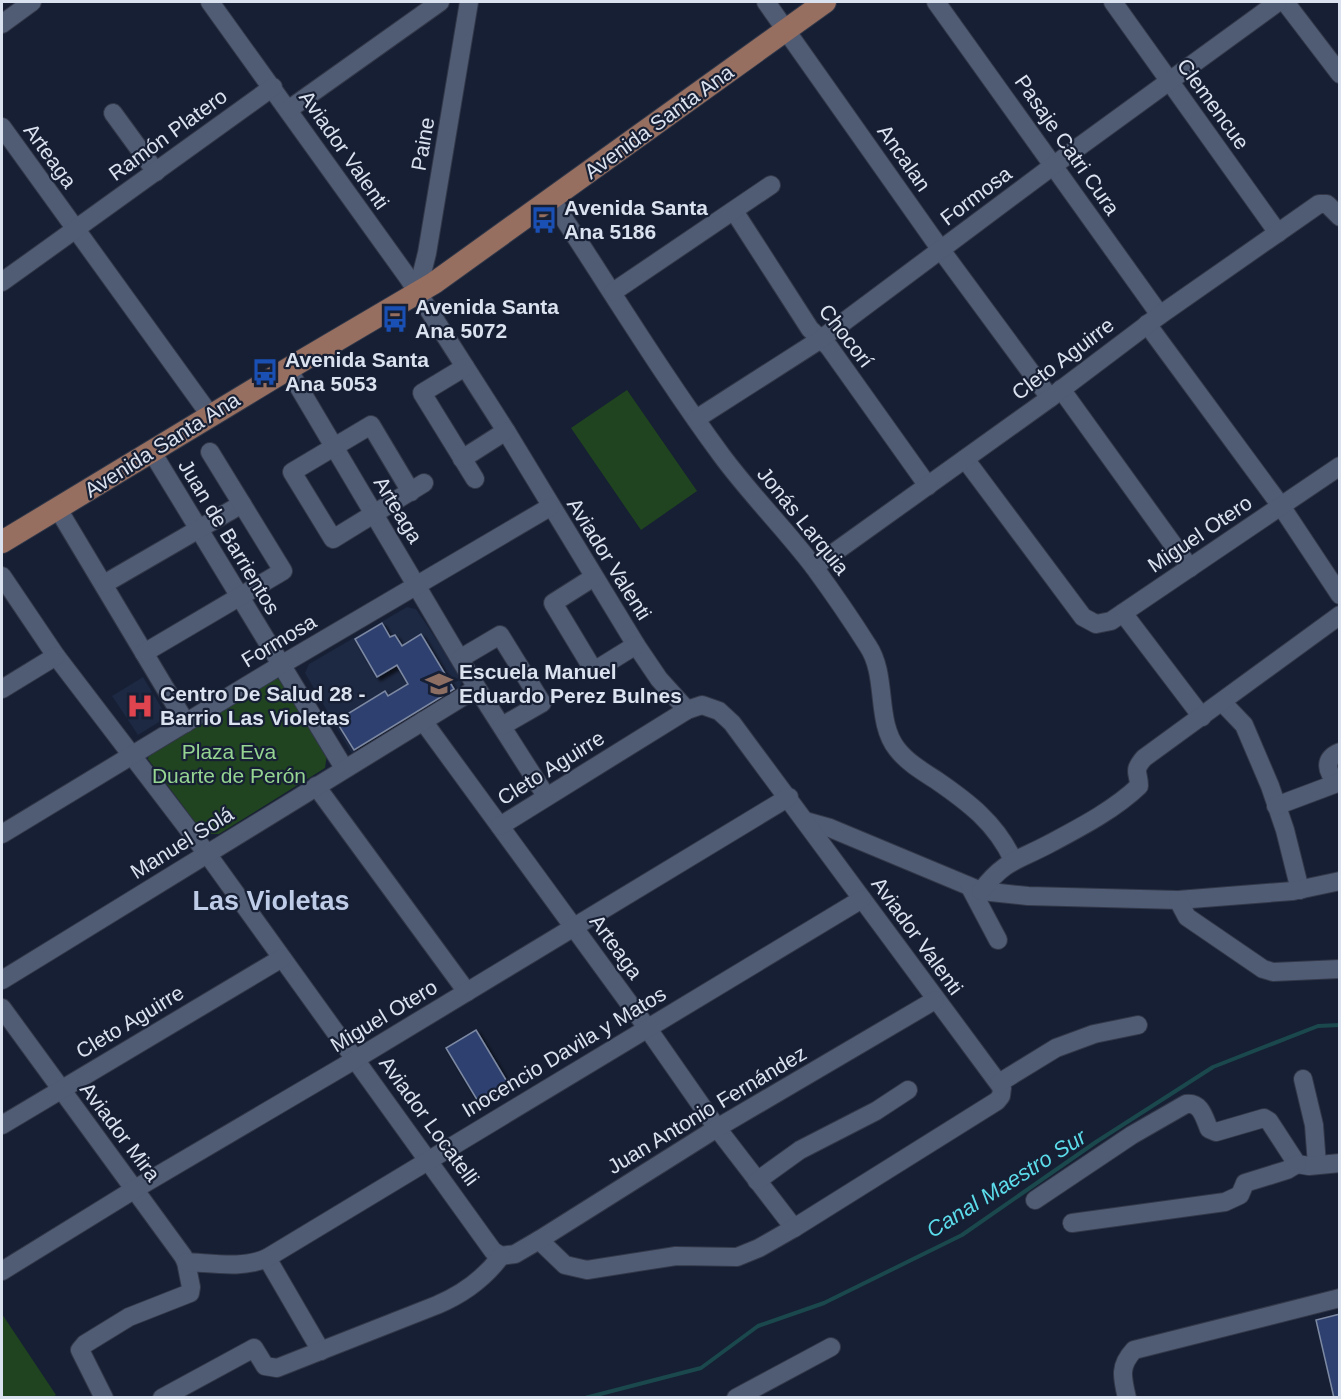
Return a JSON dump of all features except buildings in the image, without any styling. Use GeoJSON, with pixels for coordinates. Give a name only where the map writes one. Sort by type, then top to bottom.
{"type":"FeatureCollection","features":[{"type":"Feature","properties":{"kind":"main road","name":"Avenida Santa Ana"},"geometry":{"type":"LineString","coordinates":[[2,540],[58,509],[210,415],[434,283],[825,2]]}},
{"type":"Feature","properties":{"kind":"street"},"geometry":{"type":"LineString","coordinates":[[2,24],[32,2]]}},
{"type":"Feature","properties":{"kind":"street","name":"Aviador Valenti"},"geometry":{"type":"LineString","coordinates":[[210,2],[273,87],[417,293],[506,431],[550,507],[659,679],[687,710],[702,705],[726,716],[789,797],[1000,1089]]}},
{"type":"Feature","properties":{"kind":"street"},"geometry":{"type":"LineString","coordinates":[[288,110],[440,2]]}},
{"type":"Feature","properties":{"kind":"street","name":"Paine"},"geometry":{"type":"LineString","coordinates":[[417,293],[427,253],[469,2]]}},
{"type":"Feature","properties":{"kind":"street","name":"Ancalan"},"geometry":{"type":"LineString","coordinates":[[766,2],[941,250],[1190,568]]}},
{"type":"Feature","properties":{"kind":"street","name":"Pasaje Catri Cura"},"geometry":{"type":"LineString","coordinates":[[936,2],[1054,165],[1153,320],[1340,595]]}},
{"type":"Feature","properties":{"kind":"street","name":"Clemencue"},"geometry":{"type":"LineString","coordinates":[[1113,2],[1278,233]]}},
{"type":"Feature","properties":{"kind":"street","name":"Formosa"},"geometry":{"type":"LineString","coordinates":[[696,419],[821,339],[1278,2]]}},
{"type":"Feature","properties":{"kind":"street"},"geometry":{"type":"LineString","coordinates":[[1285,2],[1340,74]]}},
{"type":"Feature","properties":{"kind":"street","name":"Ramón Platero"},"geometry":{"type":"LineString","coordinates":[[2,282],[273,87]]}},
{"type":"Feature","properties":{"kind":"street"},"geometry":{"type":"LineString","coordinates":[[113,113],[156,172]]}},
{"type":"Feature","properties":{"kind":"street","name":"Arteaga"},"geometry":{"type":"LineString","coordinates":[[2,127],[210,415]]}},
{"type":"Feature","properties":{"kind":"street"},"geometry":{"type":"LineString","coordinates":[[612,292],[771,185]]}},
{"type":"Feature","properties":{"kind":"street","name":"Jonás Larquia"},"geometry":{"type":"LineString","coordinates":[[551,199],[696,419],[752,494],[814,567],[870,648],[876,661],[888,732],[896,748],[906,759],[961,797],[984,818],[1005,842],[1013,860]]}},
{"type":"Feature","properties":{"kind":"street","name":"Cleto Aguirre"},"geometry":{"type":"LineString","coordinates":[[814,567],[1153,320],[1319,204],[1327,204],[1335,209],[1340,217]]}},
{"type":"Feature","properties":{"kind":"street","name":"Chocorí"},"geometry":{"type":"LineString","coordinates":[[734,211],[810,329],[829,346],[928,486]]}},
{"type":"Feature","properties":{"kind":"street"},"geometry":{"type":"LineString","coordinates":[[465,367],[422,393],[475,479]]}},
{"type":"Feature","properties":{"kind":"street","name":"Arteaga"},"geometry":{"type":"LineString","coordinates":[[288,369],[477,688],[546,796]]}},
{"type":"Feature","properties":{"kind":"street"},"geometry":{"type":"LineString","coordinates":[[371,425],[418,488],[333,539],[292,472],[334,446],[371,425]]}},
{"type":"Feature","properties":{"kind":"street"},"geometry":{"type":"LineString","coordinates":[[462,459],[506,431]]}},
{"type":"Feature","properties":{"kind":"street","name":"Juan de Barrientos"},"geometry":{"type":"LineString","coordinates":[[152,452],[344,768]]}},
{"type":"Feature","properties":{"kind":"street"},"geometry":{"type":"LineString","coordinates":[[144,653],[283,571],[210,452]]}},
{"type":"Feature","properties":{"kind":"street","name":"Miguel Otero"},"geometry":{"type":"LineString","coordinates":[[965,459],[1083,617],[1088,621],[1102,624],[1123,613],[1340,466]]}},
{"type":"Feature","properties":{"kind":"street"},"geometry":{"type":"LineString","coordinates":[[104,584],[242,504]]}},
{"type":"Feature","properties":{"kind":"street","name":"Formosa"},"geometry":{"type":"LineString","coordinates":[[2,834],[281,665],[550,507]]}},
{"type":"Feature","properties":{"kind":"street"},"geometry":{"type":"LineString","coordinates":[[58,509],[186,723]]}},
{"type":"Feature","properties":{"kind":"street","name":"Aviador Locatelli"},"geometry":{"type":"LineString","coordinates":[[2,576],[56,656],[208,855],[493,1251],[501,1256]]}},
{"type":"Feature","properties":{"kind":"street"},"geometry":{"type":"LineString","coordinates":[[594,578],[553,603],[594,670],[636,645]]}},
{"type":"Feature","properties":{"kind":"street"},"geometry":{"type":"LineString","coordinates":[[1123,613],[1202,717]]}},
{"type":"Feature","properties":{"kind":"street"},"geometry":{"type":"LineString","coordinates":[[976,889],[1013,860],[1047,845],[1131,793],[1139,786],[1136,776],[1137,768],[1144,758],[1340,615]]}},
{"type":"Feature","properties":{"kind":"street"},"geometry":{"type":"LineString","coordinates":[[461,658],[500,635],[542,703],[502,726]]}},
{"type":"Feature","properties":{"kind":"street"},"geometry":{"type":"LineString","coordinates":[[2,689],[56,656]]}},
{"type":"Feature","properties":{"kind":"street","name":"Manuel Solá"},"geometry":{"type":"LineString","coordinates":[[2,980],[477,688]]}},
{"type":"Feature","properties":{"kind":"street"},"geometry":{"type":"LineString","coordinates":[[1222,702],[1244,725],[1276,806],[1300,890]]}},
{"type":"Feature","properties":{"kind":"street","name":"Cleto Aguirre"},"geometry":{"type":"LineString","coordinates":[[500,826],[687,710]]}},
{"type":"Feature","properties":{"kind":"street","name":"Arteaga"},"geometry":{"type":"LineString","coordinates":[[423,721],[648,1029],[717,1128],[794,1228]]}},
{"type":"Feature","properties":{"kind":"street"},"geometry":{"type":"LineString","coordinates":[[1276,806],[1339,783],[1329,773],[1327,764],[1330,758],[1340,752]]}},
{"type":"Feature","properties":{"kind":"street"},"geometry":{"type":"LineString","coordinates":[[316,786],[467,992]]}},
{"type":"Feature","properties":{"kind":"street","name":"Miguel Otero"},"geometry":{"type":"LineString","coordinates":[[2,1271],[789,797]]}},
{"type":"Feature","properties":{"kind":"street"},"geometry":{"type":"LineString","coordinates":[[806,821],[830,828],[976,889],[1028,896],[1178,900],[1300,890],[1340,881]]}},
{"type":"Feature","properties":{"kind":"street"},"geometry":{"type":"LineString","coordinates":[[976,889],[998,940]]}},
{"type":"Feature","properties":{"kind":"street","name":"Inocencio Davila y Matos"},"geometry":{"type":"LineString","coordinates":[[186,1262],[245,1264],[267,1258],[862,899]]}},
{"type":"Feature","properties":{"kind":"street"},"geometry":{"type":"LineString","coordinates":[[1178,900],[1187,917],[1263,969],[1273,972],[1340,969]]}},
{"type":"Feature","properties":{"kind":"street","name":"Cleto Aguirre"},"geometry":{"type":"LineString","coordinates":[[2,1125],[282,958]]}},
{"type":"Feature","properties":{"kind":"street","name":"Juan Antonio Fernández"},"geometry":{"type":"LineString","coordinates":[[501,1256],[515,1254],[539,1240],[717,1128],[935,1000]]}},
{"type":"Feature","properties":{"kind":"street","name":"Aviador Mira"},"geometry":{"type":"LineString","coordinates":[[2,1008],[186,1262],[190,1293],[129,1317],[85,1344],[80,1350],[104,1398]]}},
{"type":"Feature","properties":{"kind":"street"},"geometry":{"type":"LineString","coordinates":[[539,1240],[565,1265],[587,1270],[676,1256],[737,1257],[759,1248],[794,1228],[997,1101],[1000,1089],[1056,1048],[1094,1035],[1138,1025]]}},
{"type":"Feature","properties":{"kind":"street"},"geometry":{"type":"LineString","coordinates":[[1303,1079],[1314,1125],[1317,1165]]}},
{"type":"Feature","properties":{"kind":"street"},"geometry":{"type":"LineString","coordinates":[[757,1181],[800,1150],[876,1111],[908,1090]]}},
{"type":"Feature","properties":{"kind":"street"},"geometry":{"type":"LineString","coordinates":[[1035,1200],[1132,1135],[1186,1104],[1193,1103],[1198,1106],[1209,1129],[1216,1132],[1264,1118],[1269,1120],[1297,1164]]}},
{"type":"Feature","properties":{"kind":"street"},"geometry":{"type":"LineString","coordinates":[[1072,1223],[1225,1202],[1240,1195],[1245,1183],[1287,1170],[1297,1164],[1308,1166],[1340,1163]]}},
{"type":"Feature","properties":{"kind":"street"},"geometry":{"type":"LineString","coordinates":[[162,1398],[254,1348],[261,1362],[266,1366],[277,1368],[450,1299],[481,1278],[501,1256]]}},
{"type":"Feature","properties":{"kind":"street"},"geometry":{"type":"LineString","coordinates":[[267,1258],[321,1351]]}},
{"type":"Feature","properties":{"kind":"street"},"geometry":{"type":"LineString","coordinates":[[1127,1398],[1122,1376],[1125,1360],[1134,1350],[1340,1298]]}},
{"type":"Feature","properties":{"kind":"street"},"geometry":{"type":"LineString","coordinates":[[738,1397],[831,1347]]}},
{"type":"Feature","properties":{"kind":"shaded area"},"geometry":{"type":"Polygon","coordinates":[[[407,607],[416,609],[463,679],[458,692],[355,755],[351,752],[305,673],[309,664],[407,607]]]}},
{"type":"Feature","properties":{"kind":"shaded area","name":"Centro De Salud 28 - Barrio Las Violetas"},"geometry":{"type":"Polygon","coordinates":[[[143,677],[167,717],[138,735],[112,696],[143,677]]]}},
{"type":"Feature","properties":{"kind":"green space"},"geometry":{"type":"Polygon","coordinates":[[[627,390],[697,491],[641,530],[571,428],[627,390]]]}},
{"type":"Feature","properties":{"kind":"green space","name":"Plaza Eva Duarte de Perón"},"geometry":{"type":"Polygon","coordinates":[[[272,677],[283,681],[327,754],[325,768],[219,834],[204,834],[148,759],[150,747],[272,677]]]}},
{"type":"Feature","properties":{"kind":"green space"},"geometry":{"type":"Polygon","coordinates":[[[2,1314],[56,1395],[53,1397],[2,1397],[2,1314]]]}},
{"type":"Feature","properties":{"kind":"waterway","name":"Canal Maestro Sur"},"geometry":{"type":"LineString","coordinates":[[585,1398],[701,1368],[758,1326],[824,1303],[962,1235],[1096,1142],[1213,1067],[1318,1026],[1340,1025]]}},
{"type":"Feature","properties":{"kind":"place","name":"Avenida Santa Ana 5186"},"geometry":{"type":"Point","coordinates":[544,220]}},
{"type":"Feature","properties":{"kind":"place","name":"Avenida Santa Ana 5072"},"geometry":{"type":"Point","coordinates":[395,319]}},
{"type":"Feature","properties":{"kind":"place","name":"Avenida Santa Ana 5053"},"geometry":{"type":"Point","coordinates":[265,372]}},
{"type":"Feature","properties":{"kind":"place","name":"Escuela Manuel Eduardo Perez Bulnes"},"geometry":{"type":"Point","coordinates":[439,684]}},
{"type":"Feature","properties":{"kind":"place","name":"Centro De Salud 28 - Barrio Las Violetas"},"geometry":{"type":"Point","coordinates":[140,706]}},
{"type":"Feature","properties":{"kind":"district","name":"Las Violetas"},"geometry":{"type":"Point","coordinates":[271,901]}}]}
